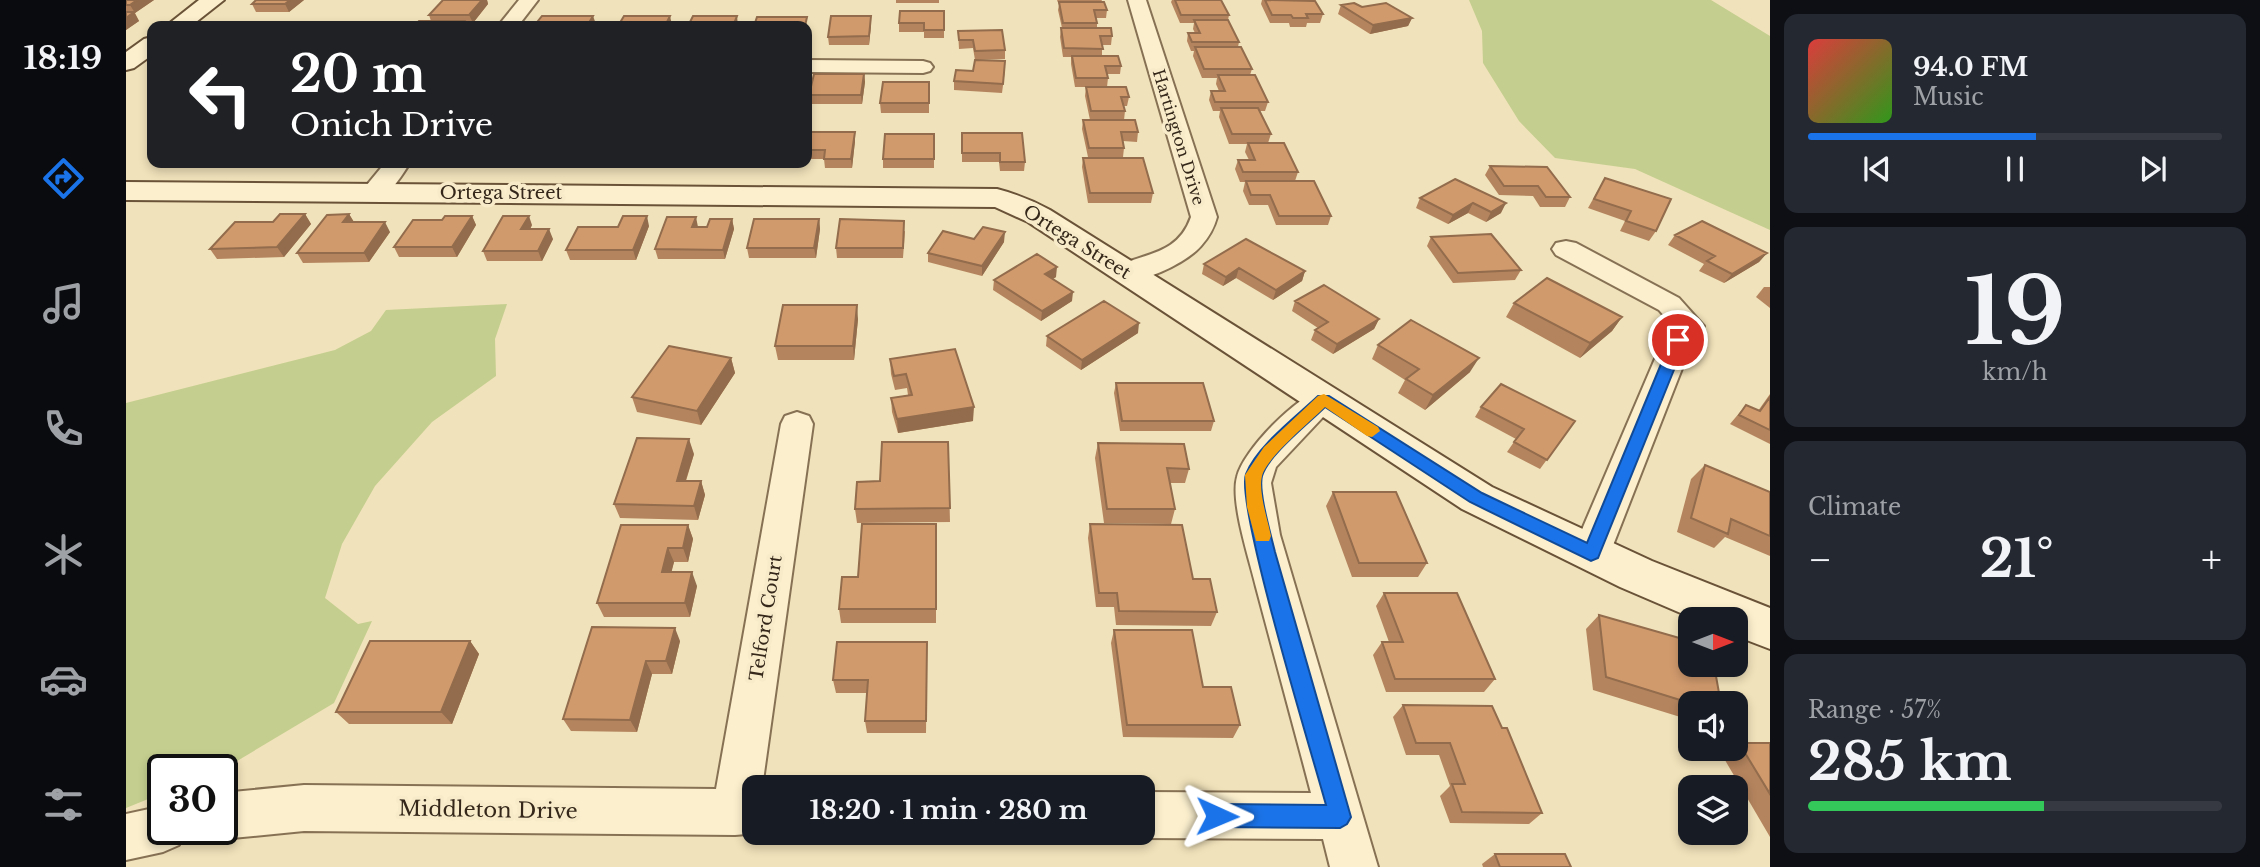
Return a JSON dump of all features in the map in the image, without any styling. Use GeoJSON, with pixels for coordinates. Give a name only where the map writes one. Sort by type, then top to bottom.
{"type":"FeatureCollection","features":[{"type":"Feature","properties":{"kind":"street"},"geometry":{"type":"LineString","coordinates":[[184,21],[213,0]]}},
{"type":"Feature","properties":{"kind":"street"},"geometry":{"type":"LineString","coordinates":[[512,21],[529,0]]}},
{"type":"Feature","properties":{"kind":"street","name":"Hartington Drive"},"geometry":{"type":"LineString","coordinates":[[1127,274],[1164,260],[1194,241],[1204,217],[1137,0]]}},
{"type":"Feature","properties":{"kind":"street"},"geometry":{"type":"LineString","coordinates":[[126,63],[147,48]]}},
{"type":"Feature","properties":{"kind":"street"},"geometry":{"type":"LineString","coordinates":[[812,66],[923,67]]}},
{"type":"Feature","properties":{"kind":"street"},"geometry":{"type":"LineString","coordinates":[[374,192],[394,168]]}},
{"type":"Feature","properties":{"kind":"street","name":"Ortega Street"},"geometry":{"type":"LineString","coordinates":[[126,191],[997,198],[1020,205],[1039,216],[1476,498],[1591,553],[1770,629]]}},
{"type":"Feature","properties":{"kind":"street"},"geometry":{"type":"LineString","coordinates":[[1566,249],[1669,304],[1689,326],[1678,340],[1591,553]]}},
{"type":"Feature","properties":{"kind":"street"},"geometry":{"type":"LineString","coordinates":[[1324,399],[1270,451],[1254,475],[1256,507],[1266,552],[1354,867]]}},
{"type":"Feature","properties":{"kind":"street","name":"Telford Court"},"geometry":{"type":"LineString","coordinates":[[750,775],[797,424]]}},
{"type":"Feature","properties":{"kind":"street","name":"Middleton Drive"},"geometry":{"type":"LineString","coordinates":[[238,814],[304,808],[742,812]]}},
{"type":"Feature","properties":{"kind":"street"},"geometry":{"type":"LineString","coordinates":[[1155,815],[1340,817]]}},
{"type":"Feature","properties":{"kind":"street"},"geometry":{"type":"LineString","coordinates":[[126,837],[147,832]]}},
{"type":"Feature","properties":{"kind":"green space"},"geometry":{"type":"Polygon","coordinates":[[[1469,0],[1711,0],[1770,36],[1770,230],[1635,169],[1555,158],[1519,121],[1483,63],[1482,31],[1469,0]]]}},
{"type":"Feature","properties":{"kind":"green space"},"geometry":{"type":"Polygon","coordinates":[[[507,304],[495,339],[496,376],[432,422],[375,486],[342,544],[325,598],[358,624],[372,621],[334,703],[238,760],[238,754],[147,754],[147,799],[126,808],[126,403],[335,350],[371,331],[386,310],[507,304]]]}},
{"type":"Feature","properties":{"kind":"building"},"geometry":{"type":"Polygon","coordinates":[[[126,0],[137,0],[126,5],[126,0]]]}},
{"type":"Feature","properties":{"kind":"building"},"geometry":{"type":"Polygon","coordinates":[[[256,0],[290,0],[285,4],[252,4],[256,0]]]}},
{"type":"Feature","properties":{"kind":"building"},"geometry":{"type":"Polygon","coordinates":[[[443,0],[482,0],[469,15],[429,15],[443,0]]]}},
{"type":"Feature","properties":{"kind":"building"},"geometry":{"type":"Polygon","coordinates":[[[1175,0],[1221,0],[1229,15],[1181,15],[1175,0]]]}},
{"type":"Feature","properties":{"kind":"building"},"geometry":{"type":"Polygon","coordinates":[[[1265,0],[1315,1],[1323,14],[1306,14],[1308,18],[1272,15],[1265,0]]]}},
{"type":"Feature","properties":{"kind":"building"},"geometry":{"type":"Polygon","coordinates":[[[1059,2],[1104,2],[1107,10],[1094,10],[1097,23],[1063,23],[1059,2]]]}},
{"type":"Feature","properties":{"kind":"building"},"geometry":{"type":"Polygon","coordinates":[[[1354,3],[1362,7],[1386,3],[1412,18],[1373,25],[1341,5],[1354,3]]]}},
{"type":"Feature","properties":{"kind":"building"},"geometry":{"type":"Polygon","coordinates":[[[900,11],[944,11],[944,30],[924,30],[924,23],[899,23],[900,11]]]}},
{"type":"Feature","properties":{"kind":"building"},"geometry":{"type":"Polygon","coordinates":[[[542,16],[593,16],[590,21],[538,21],[542,16]]]}},
{"type":"Feature","properties":{"kind":"building"},"geometry":{"type":"Polygon","coordinates":[[[624,16],[670,16],[668,21],[621,21],[624,16]]]}},
{"type":"Feature","properties":{"kind":"building"},"geometry":{"type":"Polygon","coordinates":[[[693,16],[737,16],[735,21],[690,21],[693,16]]]}},
{"type":"Feature","properties":{"kind":"building"},"geometry":{"type":"Polygon","coordinates":[[[831,16],[871,16],[869,36],[828,37],[831,16]]]}},
{"type":"Feature","properties":{"kind":"building"},"geometry":{"type":"Polygon","coordinates":[[[757,17],[807,17],[806,21],[756,21],[757,17]]]}},
{"type":"Feature","properties":{"kind":"building"},"geometry":{"type":"Polygon","coordinates":[[[1194,20],[1228,20],[1239,42],[1192,42],[1188,33],[1200,33],[1194,20]]]}},
{"type":"Feature","properties":{"kind":"building"},"geometry":{"type":"Polygon","coordinates":[[[1061,28],[1111,28],[1112,36],[1100,36],[1103,49],[1064,48],[1061,28]]]}},
{"type":"Feature","properties":{"kind":"building"},"geometry":{"type":"Polygon","coordinates":[[[1002,30],[1005,50],[975,51],[973,40],[959,40],[958,31],[1002,30]]]}},
{"type":"Feature","properties":{"kind":"building"},"geometry":{"type":"Polygon","coordinates":[[[1195,47],[1241,47],[1252,69],[1204,69],[1195,47]]]}},
{"type":"Feature","properties":{"kind":"building"},"geometry":{"type":"Polygon","coordinates":[[[1072,56],[1118,56],[1121,66],[1105,66],[1108,78],[1076,78],[1072,56]]]}},
{"type":"Feature","properties":{"kind":"building"},"geometry":{"type":"Polygon","coordinates":[[[975,60],[1005,61],[1003,84],[954,81],[956,70],[973,71],[975,60]]]}},
{"type":"Feature","properties":{"kind":"building"},"geometry":{"type":"Polygon","coordinates":[[[814,74],[864,74],[861,95],[812,95],[814,74]]]}},
{"type":"Feature","properties":{"kind":"building"},"geometry":{"type":"Polygon","coordinates":[[[1218,75],[1255,75],[1268,102],[1215,102],[1211,91],[1225,91],[1218,75]]]}},
{"type":"Feature","properties":{"kind":"building"},"geometry":{"type":"Polygon","coordinates":[[[883,82],[929,82],[929,103],[880,103],[883,82]]]}},
{"type":"Feature","properties":{"kind":"building"},"geometry":{"type":"Polygon","coordinates":[[[1086,87],[1126,87],[1129,97],[1121,97],[1125,111],[1091,111],[1086,87]]]}},
{"type":"Feature","properties":{"kind":"building"},"geometry":{"type":"Polygon","coordinates":[[[1221,108],[1258,108],[1271,134],[1232,134],[1221,108]]]}},
{"type":"Feature","properties":{"kind":"building"},"geometry":{"type":"Polygon","coordinates":[[[1083,120],[1135,120],[1138,132],[1121,132],[1124,148],[1089,148],[1083,120]]]}},
{"type":"Feature","properties":{"kind":"building"},"geometry":{"type":"Polygon","coordinates":[[[812,132],[855,132],[851,159],[824,159],[825,150],[812,150],[812,132]]]}},
{"type":"Feature","properties":{"kind":"building"},"geometry":{"type":"Polygon","coordinates":[[[962,133],[1022,133],[1025,162],[1000,162],[1000,153],[962,153],[962,133]]]}},
{"type":"Feature","properties":{"kind":"building"},"geometry":{"type":"Polygon","coordinates":[[[885,134],[934,134],[934,159],[883,159],[885,134]]]}},
{"type":"Feature","properties":{"kind":"building"},"geometry":{"type":"Polygon","coordinates":[[[1248,143],[1284,143],[1298,172],[1243,172],[1238,160],[1255,160],[1248,143]]]}},
{"type":"Feature","properties":{"kind":"building"},"geometry":{"type":"Polygon","coordinates":[[[1083,158],[1143,158],[1153,193],[1090,193],[1083,158]]]}},
{"type":"Feature","properties":{"kind":"building"},"geometry":{"type":"Polygon","coordinates":[[[1490,166],[1547,167],[1570,197],[1546,197],[1538,186],[1504,186],[1490,166]]]}},
{"type":"Feature","properties":{"kind":"building"},"geometry":{"type":"Polygon","coordinates":[[[1605,178],[1671,199],[1656,231],[1626,221],[1631,211],[1594,199],[1605,178]]]}},
{"type":"Feature","properties":{"kind":"building"},"geometry":{"type":"Polygon","coordinates":[[[1455,179],[1506,203],[1491,212],[1473,203],[1453,215],[1420,198],[1455,179]]]}},
{"type":"Feature","properties":{"kind":"building"},"geometry":{"type":"Polygon","coordinates":[[[1246,181],[1314,181],[1331,216],[1279,216],[1270,195],[1251,195],[1246,181]]]}},
{"type":"Feature","properties":{"kind":"building"},"geometry":{"type":"Polygon","coordinates":[[[280,214],[305,214],[277,247],[210,249],[235,222],[273,222],[280,214]]]}},
{"type":"Feature","properties":{"kind":"building"},"geometry":{"type":"Polygon","coordinates":[[[349,214],[343,222],[385,222],[364,253],[297,253],[327,215],[349,214]]]}},
{"type":"Feature","properties":{"kind":"building"},"geometry":{"type":"Polygon","coordinates":[[[445,216],[472,216],[452,247],[394,247],[413,220],[442,220],[445,216]]]}},
{"type":"Feature","properties":{"kind":"building"},"geometry":{"type":"Polygon","coordinates":[[[503,216],[529,216],[521,229],[549,229],[538,251],[483,251],[503,216]]]}},
{"type":"Feature","properties":{"kind":"building"},"geometry":{"type":"Polygon","coordinates":[[[623,216],[647,216],[633,250],[566,250],[578,227],[618,227],[623,216]]]}},
{"type":"Feature","properties":{"kind":"building"},"geometry":{"type":"Polygon","coordinates":[[[667,217],[696,217],[692,227],[707,227],[710,219],[732,219],[723,250],[655,249],[667,217]]]}},
{"type":"Feature","properties":{"kind":"building"},"geometry":{"type":"Polygon","coordinates":[[[754,219],[819,219],[814,248],[747,248],[754,219]]]}},
{"type":"Feature","properties":{"kind":"building"},"geometry":{"type":"Polygon","coordinates":[[[840,219],[904,221],[903,248],[836,248],[840,219]]]}},
{"type":"Feature","properties":{"kind":"building"},"geometry":{"type":"Polygon","coordinates":[[[1702,221],[1767,253],[1732,274],[1707,261],[1715,256],[1675,235],[1702,221]]]}},
{"type":"Feature","properties":{"kind":"building"},"geometry":{"type":"Polygon","coordinates":[[[983,227],[1005,232],[982,266],[928,253],[943,231],[974,239],[983,227]]]}},
{"type":"Feature","properties":{"kind":"building"},"geometry":{"type":"Polygon","coordinates":[[[1491,234],[1521,270],[1458,273],[1431,237],[1491,234]]]}},
{"type":"Feature","properties":{"kind":"building"},"geometry":{"type":"Polygon","coordinates":[[[1246,239],[1305,271],[1276,290],[1239,268],[1226,277],[1204,264],[1246,239]]]}},
{"type":"Feature","properties":{"kind":"building"},"geometry":{"type":"Polygon","coordinates":[[[1037,254],[1057,267],[1045,274],[1073,292],[1042,311],[994,280],[1037,254]]]}},
{"type":"Feature","properties":{"kind":"building"},"geometry":{"type":"Polygon","coordinates":[[[1547,278],[1622,317],[1590,343],[1514,303],[1547,278]]]}},
{"type":"Feature","properties":{"kind":"building"},"geometry":{"type":"Polygon","coordinates":[[[1324,285],[1379,319],[1337,344],[1315,330],[1328,322],[1295,301],[1324,285]]]}},
{"type":"Feature","properties":{"kind":"building"},"geometry":{"type":"Polygon","coordinates":[[[1104,301],[1139,323],[1082,360],[1047,336],[1104,301]]]}},
{"type":"Feature","properties":{"kind":"building"},"geometry":{"type":"Polygon","coordinates":[[[783,305],[857,305],[853,346],[775,346],[783,305]]]}},
{"type":"Feature","properties":{"kind":"building"},"geometry":{"type":"Polygon","coordinates":[[[1411,320],[1479,358],[1433,395],[1406,379],[1419,369],[1378,345],[1411,320]]]}},
{"type":"Feature","properties":{"kind":"building"},"geometry":{"type":"Polygon","coordinates":[[[669,346],[731,358],[697,411],[632,397],[669,346]]]}},
{"type":"Feature","properties":{"kind":"building"},"geometry":{"type":"Polygon","coordinates":[[[955,349],[974,407],[897,419],[891,398],[912,395],[906,374],[894,376],[890,359],[955,349]]]}},
{"type":"Feature","properties":{"kind":"building"},"geometry":{"type":"Polygon","coordinates":[[[1116,383],[1203,383],[1214,421],[1122,421],[1116,383]]]}},
{"type":"Feature","properties":{"kind":"building"},"geometry":{"type":"Polygon","coordinates":[[[1501,384],[1575,421],[1547,460],[1514,442],[1524,429],[1481,407],[1501,384]]]}},
{"type":"Feature","properties":{"kind":"building"},"geometry":{"type":"Polygon","coordinates":[[[1770,397],[1770,430],[1739,415],[1746,405],[1760,411],[1770,397]]]}},
{"type":"Feature","properties":{"kind":"building"},"geometry":{"type":"Polygon","coordinates":[[[637,438],[689,439],[677,481],[701,481],[694,506],[614,504],[637,438]]]}},
{"type":"Feature","properties":{"kind":"building"},"geometry":{"type":"Polygon","coordinates":[[[882,442],[948,442],[950,508],[855,509],[857,482],[880,481],[882,442]]]}},
{"type":"Feature","properties":{"kind":"building"},"geometry":{"type":"Polygon","coordinates":[[[1098,443],[1184,444],[1189,469],[1167,468],[1175,509],[1107,509],[1098,443]]]}},
{"type":"Feature","properties":{"kind":"building"},"geometry":{"type":"Polygon","coordinates":[[[1705,465],[1770,492],[1770,536],[1731,519],[1728,534],[1691,518],[1705,465]]]}},
{"type":"Feature","properties":{"kind":"building"},"geometry":{"type":"Polygon","coordinates":[[[1333,492],[1396,492],[1427,563],[1359,563],[1333,492]]]}},
{"type":"Feature","properties":{"kind":"building"},"geometry":{"type":"Polygon","coordinates":[[[862,524],[936,524],[936,609],[839,609],[842,577],[858,577],[862,524]]]}},
{"type":"Feature","properties":{"kind":"building"},"geometry":{"type":"Polygon","coordinates":[[[1090,524],[1182,525],[1193,579],[1210,579],[1217,612],[1119,611],[1117,593],[1099,593],[1090,524]]]}},
{"type":"Feature","properties":{"kind":"building"},"geometry":{"type":"Polygon","coordinates":[[[621,525],[688,525],[683,548],[668,548],[662,572],[692,572],[685,603],[597,603],[621,525]]]}},
{"type":"Feature","properties":{"kind":"building"},"geometry":{"type":"Polygon","coordinates":[[[1384,593],[1457,593],[1495,679],[1395,679],[1382,642],[1403,642],[1384,593]]]}},
{"type":"Feature","properties":{"kind":"building"},"geometry":{"type":"Polygon","coordinates":[[[1599,615],[1678,638],[1678,677],[1716,677],[1719,691],[1678,691],[1678,699],[1606,677],[1599,615]]]}},
{"type":"Feature","properties":{"kind":"building"},"geometry":{"type":"Polygon","coordinates":[[[592,627],[675,628],[666,661],[646,661],[630,720],[563,719],[592,627]]]}},
{"type":"Feature","properties":{"kind":"building"},"geometry":{"type":"Polygon","coordinates":[[[1114,630],[1192,630],[1203,687],[1231,687],[1240,725],[1127,725],[1114,630]]]}},
{"type":"Feature","properties":{"kind":"building"},"geometry":{"type":"Polygon","coordinates":[[[370,641],[470,641],[441,712],[336,712],[370,641]]]}},
{"type":"Feature","properties":{"kind":"building"},"geometry":{"type":"Polygon","coordinates":[[[837,642],[927,642],[926,721],[865,721],[868,680],[833,680],[837,642]]]}},
{"type":"Feature","properties":{"kind":"building"},"geometry":{"type":"Polygon","coordinates":[[[1403,705],[1492,706],[1502,728],[1507,728],[1542,813],[1462,812],[1452,784],[1465,784],[1450,743],[1416,743],[1403,705]]]}},
{"type":"Feature","properties":{"kind":"building"},"geometry":{"type":"Polygon","coordinates":[[[1748,743],[1770,743],[1770,794],[1748,758],[1748,743]]]}},
{"type":"Feature","properties":{"kind":"building"},"geometry":{"type":"Polygon","coordinates":[[[1495,854],[1565,854],[1571,867],[1500,867],[1495,854]]]}},
{"type":"Feature","properties":{"kind":"slow traffic"},"geometry":{"type":"LineString","coordinates":[[1262,536],[1256,507],[1254,475],[1270,451],[1324,399],[1372,431]]}},
{"type":"Feature","properties":{"kind":"route"},"geometry":{"type":"LineString","coordinates":[[1217,816],[1340,817],[1266,552],[1256,507],[1254,475],[1270,451],[1324,399],[1476,498],[1591,553],[1678,340]]}}]}
